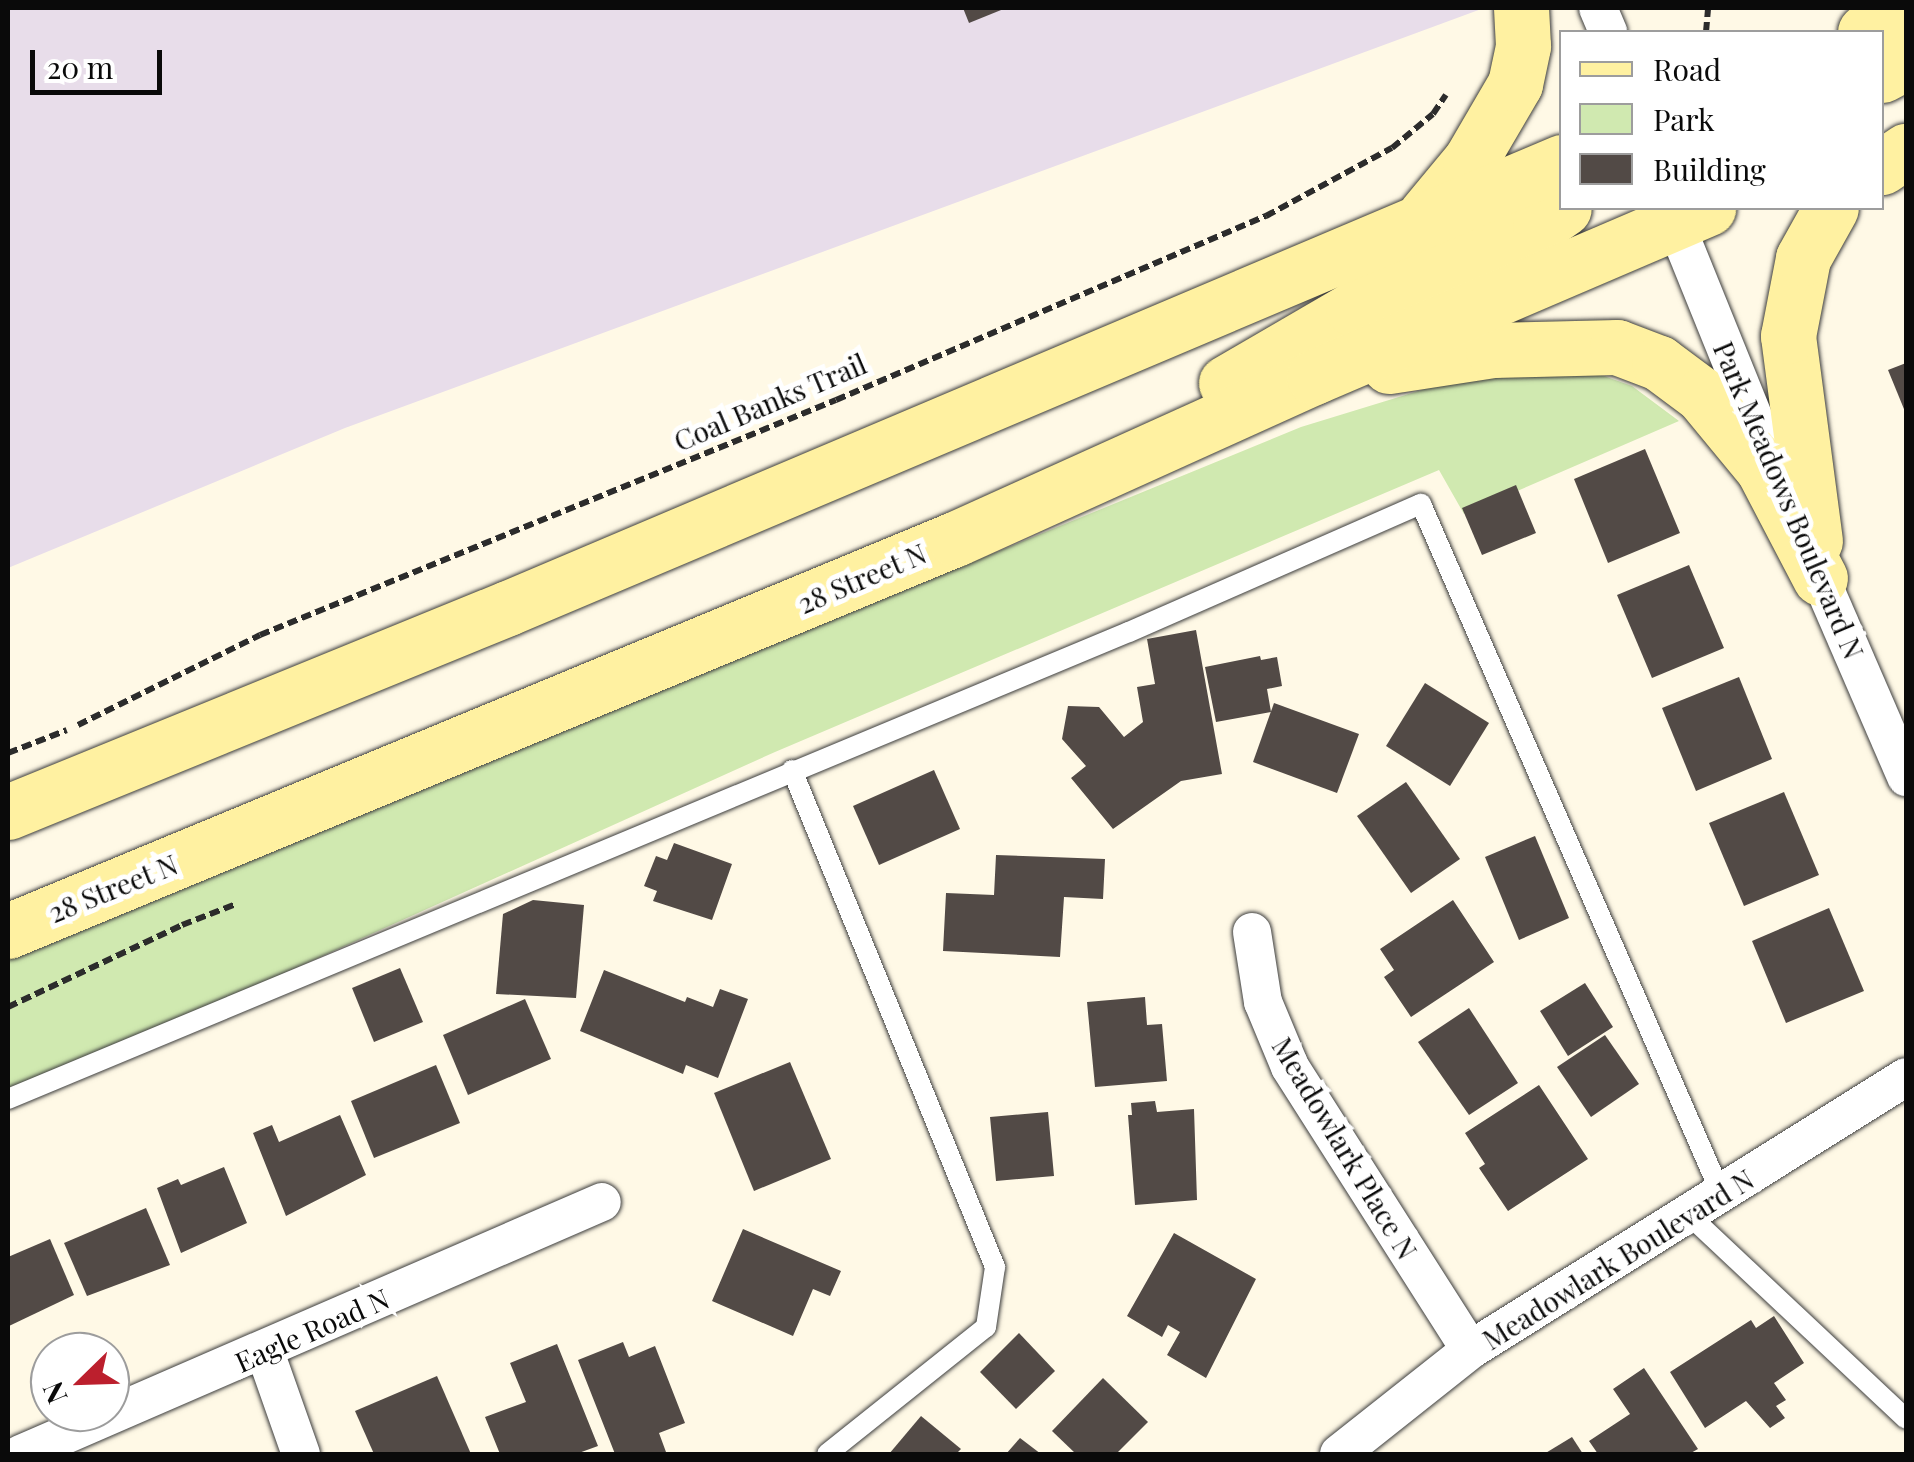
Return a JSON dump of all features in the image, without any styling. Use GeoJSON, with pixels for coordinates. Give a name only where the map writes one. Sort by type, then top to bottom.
{"type":"FeatureCollection","features":[{"type":"Feature","properties":{"kind":"main road"},"geometry":{"type":"LineString","coordinates":[[1420,220],[1470,160],[1515,84],[1523,46],[1521,8]]}},
{"type":"Feature","properties":{"kind":"main road"},"geometry":{"type":"LineString","coordinates":[[1870,30],[1906,15]]}},
{"type":"Feature","properties":{"kind":"main road"},"geometry":{"type":"LineString","coordinates":[[1884,74],[1906,62]]}},
{"type":"Feature","properties":{"kind":"main road"},"geometry":{"type":"LineString","coordinates":[[1884,166],[1906,151]]}},
{"type":"Feature","properties":{"kind":"main road"},"geometry":{"type":"LineString","coordinates":[[8,812],[508,608],[1559,163]]}},
{"type":"Feature","properties":{"kind":"main road"},"geometry":{"type":"LineString","coordinates":[[955,539],[1353,309],[1540,224],[1561,210]]}},
{"type":"Feature","properties":{"kind":"main road"},"geometry":{"type":"LineString","coordinates":[[1820,578],[1788,336],[1803,258],[1830,210]]}},
{"type":"Feature","properties":{"kind":"main road","name":"28 Street N"},"geometry":{"type":"LineString","coordinates":[[8,931],[955,539],[1683,211]]}},
{"type":"Feature","properties":{"kind":"main road"},"geometry":{"type":"LineString","coordinates":[[1314,377],[1492,350],[1617,347],[1658,363],[1702,395],[1763,468],[1820,578]]}},
{"type":"Feature","properties":{"kind":"street","name":"Park Meadows Boulevard N"},"geometry":{"type":"LineString","coordinates":[[1683,211],[1820,578],[1906,777]]}},
{"type":"Feature","properties":{"kind":"street","name":"Meadowlark Place N"},"geometry":{"type":"LineString","coordinates":[[1252,932],[1263,1002],[1290,1067],[1470,1350]]}},
{"type":"Feature","properties":{"kind":"street","name":"Meadowlark Boulevard N"},"geometry":{"type":"LineString","coordinates":[[1339,1454],[1470,1350],[1706,1206],[1906,1077]]}},
{"type":"Feature","properties":{"kind":"street","name":"Eagle Road N"},"geometry":{"type":"LineString","coordinates":[[21,1454],[265,1352],[602,1202]]}},
{"type":"Feature","properties":{"kind":"street"},"geometry":{"type":"LineString","coordinates":[[265,1352],[301,1454]]}},
{"type":"Feature","properties":{"kind":"lane"},"geometry":{"type":"LineString","coordinates":[[8,1099],[1128,632],[1421,504],[1706,1206],[1906,1419]]}},
{"type":"Feature","properties":{"kind":"lane"},"geometry":{"type":"LineString","coordinates":[[792,770],[995,1267],[986,1328],[828,1454]]}},
{"type":"Feature","properties":{"kind":"path","name":"Coal Banks Trail"},"geometry":{"type":"LineString","coordinates":[[8,753],[83,723],[260,635],[836,400],[1266,216],[1392,148],[1433,114],[1451,88]]}},
{"type":"Feature","properties":{"kind":"path"},"geometry":{"type":"LineString","coordinates":[[8,1008],[182,925],[236,904]]}},
{"type":"Feature","properties":{"kind":"shaded area"},"geometry":{"type":"Polygon","coordinates":[[[8,8],[1484,8],[345,428],[8,568],[8,8]]]}},
{"type":"Feature","properties":{"kind":"green space"},"geometry":{"type":"Polygon","coordinates":[[[1576,366],[1632,386],[1679,421],[1464,514],[1439,470],[775,752],[8,1098],[8,958],[1301,427],[1438,385],[1576,366]]]}},
{"type":"Feature","properties":{"kind":"building"},"geometry":{"type":"Polygon","coordinates":[[[963,8],[1006,8],[969,23],[963,8]]]}},
{"type":"Feature","properties":{"kind":"building"},"geometry":{"type":"Polygon","coordinates":[[[1906,363],[1906,414],[1888,370],[1906,363]]]}},
{"type":"Feature","properties":{"kind":"building"},"geometry":{"type":"Polygon","coordinates":[[[1645,449],[1680,533],[1608,563],[1574,479],[1645,449]]]}},
{"type":"Feature","properties":{"kind":"building"},"geometry":{"type":"Polygon","coordinates":[[[1516,485],[1536,533],[1482,555],[1462,508],[1516,485]]]}},
{"type":"Feature","properties":{"kind":"building"},"geometry":{"type":"Polygon","coordinates":[[[1689,565],[1724,648],[1652,678],[1617,595],[1689,565]]]}},
{"type":"Feature","properties":{"kind":"building"},"geometry":{"type":"Polygon","coordinates":[[[1196,630],[1222,774],[1181,781],[1113,829],[1071,778],[1086,766],[1062,739],[1068,706],[1099,707],[1124,737],[1143,722],[1137,687],[1155,684],[1147,639],[1196,630]]]}},
{"type":"Feature","properties":{"kind":"building"},"geometry":{"type":"Polygon","coordinates":[[[1260,656],[1261,660],[1277,657],[1282,686],[1267,689],[1271,712],[1216,722],[1205,667],[1260,656]]]}},
{"type":"Feature","properties":{"kind":"building"},"geometry":{"type":"Polygon","coordinates":[[[1739,677],[1772,759],[1696,791],[1662,708],[1739,677]]]}},
{"type":"Feature","properties":{"kind":"building"},"geometry":{"type":"Polygon","coordinates":[[[1425,683],[1489,723],[1450,786],[1386,746],[1425,683]]]}},
{"type":"Feature","properties":{"kind":"building"},"geometry":{"type":"Polygon","coordinates":[[[1274,703],[1359,734],[1337,793],[1253,762],[1274,703]]]}},
{"type":"Feature","properties":{"kind":"building"},"geometry":{"type":"Polygon","coordinates":[[[934,770],[960,829],[879,865],[853,806],[934,770]]]}},
{"type":"Feature","properties":{"kind":"building"},"geometry":{"type":"Polygon","coordinates":[[[1406,782],[1460,859],[1411,893],[1357,816],[1406,782]]]}},
{"type":"Feature","properties":{"kind":"building"},"geometry":{"type":"Polygon","coordinates":[[[1784,792],[1819,875],[1744,906],[1709,823],[1784,792]]]}},
{"type":"Feature","properties":{"kind":"building"},"geometry":{"type":"Polygon","coordinates":[[[1535,836],[1569,918],[1519,940],[1485,857],[1535,836]]]}},
{"type":"Feature","properties":{"kind":"building"},"geometry":{"type":"Polygon","coordinates":[[[674,843],[732,864],[712,920],[653,901],[657,891],[644,886],[656,856],[667,860],[674,843]]]}},
{"type":"Feature","properties":{"kind":"building"},"geometry":{"type":"Polygon","coordinates":[[[996,855],[1105,859],[1103,899],[1064,897],[1060,957],[943,951],[946,893],[994,895],[996,855]]]}},
{"type":"Feature","properties":{"kind":"building"},"geometry":{"type":"Polygon","coordinates":[[[533,900],[584,905],[576,998],[496,994],[503,914],[533,900]]]}},
{"type":"Feature","properties":{"kind":"building"},"geometry":{"type":"Polygon","coordinates":[[[1453,900],[1494,962],[1411,1017],[1384,977],[1394,970],[1380,949],[1453,900]]]}},
{"type":"Feature","properties":{"kind":"building"},"geometry":{"type":"Polygon","coordinates":[[[1829,908],[1864,991],[1786,1023],[1752,941],[1829,908]]]}},
{"type":"Feature","properties":{"kind":"building"},"geometry":{"type":"Polygon","coordinates":[[[400,968],[423,1022],[374,1042],[352,988],[400,968]]]}},
{"type":"Feature","properties":{"kind":"building"},"geometry":{"type":"Polygon","coordinates":[[[604,970],[685,1002],[687,997],[713,1007],[720,989],[748,999],[718,1078],[686,1065],[683,1074],[580,1031],[604,970]]]}},
{"type":"Feature","properties":{"kind":"building"},"geometry":{"type":"Polygon","coordinates":[[[1585,983],[1613,1027],[1568,1056],[1540,1011],[1585,983]]]}},
{"type":"Feature","properties":{"kind":"building"},"geometry":{"type":"Polygon","coordinates":[[[1145,997],[1147,1025],[1162,1024],[1167,1081],[1095,1087],[1087,1002],[1145,997]]]}},
{"type":"Feature","properties":{"kind":"building"},"geometry":{"type":"Polygon","coordinates":[[[525,999],[551,1059],[468,1095],[443,1035],[525,999]]]}},
{"type":"Feature","properties":{"kind":"building"},"geometry":{"type":"Polygon","coordinates":[[[1469,1008],[1518,1083],[1469,1115],[1418,1042],[1469,1008]]]}},
{"type":"Feature","properties":{"kind":"building"},"geometry":{"type":"Polygon","coordinates":[[[1605,1035],[1639,1084],[1591,1117],[1557,1067],[1605,1035]]]}},
{"type":"Feature","properties":{"kind":"building"},"geometry":{"type":"Polygon","coordinates":[[[790,1062],[831,1159],[754,1191],[714,1093],[790,1062]]]}},
{"type":"Feature","properties":{"kind":"building"},"geometry":{"type":"Polygon","coordinates":[[[436,1065],[460,1123],[374,1158],[351,1101],[436,1065]]]}},
{"type":"Feature","properties":{"kind":"building"},"geometry":{"type":"Polygon","coordinates":[[[1539,1085],[1588,1159],[1508,1211],[1479,1168],[1485,1164],[1465,1133],[1539,1085]]]}},
{"type":"Feature","properties":{"kind":"building"},"geometry":{"type":"Polygon","coordinates":[[[1155,1101],[1157,1112],[1194,1109],[1197,1200],[1135,1205],[1128,1115],[1132,1115],[1131,1103],[1155,1101]]]}},
{"type":"Feature","properties":{"kind":"building"},"geometry":{"type":"Polygon","coordinates":[[[1048,1112],[1054,1176],[996,1181],[990,1117],[1048,1112]]]}},
{"type":"Feature","properties":{"kind":"building"},"geometry":{"type":"Polygon","coordinates":[[[340,1115],[366,1175],[286,1216],[253,1133],[272,1125],[279,1142],[340,1115]]]}},
{"type":"Feature","properties":{"kind":"building"},"geometry":{"type":"Polygon","coordinates":[[[224,1167],[247,1223],[181,1253],[157,1188],[178,1179],[181,1185],[224,1167]]]}},
{"type":"Feature","properties":{"kind":"building"},"geometry":{"type":"Polygon","coordinates":[[[146,1208],[170,1265],[87,1296],[64,1243],[146,1208]]]}},
{"type":"Feature","properties":{"kind":"building"},"geometry":{"type":"Polygon","coordinates":[[[743,1229],[841,1271],[830,1296],[813,1289],[793,1336],[712,1301],[743,1229]]]}},
{"type":"Feature","properties":{"kind":"building"},"geometry":{"type":"Polygon","coordinates":[[[1174,1233],[1256,1279],[1206,1378],[1167,1355],[1180,1332],[1168,1325],[1162,1337],[1127,1316],[1174,1233]]]}},
{"type":"Feature","properties":{"kind":"building"},"geometry":{"type":"Polygon","coordinates":[[[50,1239],[74,1295],[9,1326],[8,1257],[50,1239]]]}},
{"type":"Feature","properties":{"kind":"building"},"geometry":{"type":"Polygon","coordinates":[[[1774,1316],[1804,1363],[1774,1383],[1786,1400],[1776,1406],[1785,1418],[1770,1428],[1746,1401],[1705,1428],[1670,1372],[1751,1320],[1756,1328],[1774,1316]]]}},
{"type":"Feature","properties":{"kind":"building"},"geometry":{"type":"Polygon","coordinates":[[[1019,1333],[1055,1371],[1016,1409],[980,1372],[1019,1333]]]}},
{"type":"Feature","properties":{"kind":"building"},"geometry":{"type":"Polygon","coordinates":[[[623,1342],[629,1357],[655,1346],[685,1423],[659,1433],[666,1452],[615,1454],[578,1360],[623,1342]]]}},
{"type":"Feature","properties":{"kind":"building"},"geometry":{"type":"Polygon","coordinates":[[[557,1344],[598,1446],[576,1454],[500,1454],[485,1417],[526,1402],[510,1363],[557,1344]]]}},
{"type":"Feature","properties":{"kind":"building"},"geometry":{"type":"Polygon","coordinates":[[[1644,1368],[1698,1449],[1689,1454],[1598,1454],[1589,1441],[1630,1414],[1613,1389],[1644,1368]]]}},
{"type":"Feature","properties":{"kind":"building"},"geometry":{"type":"Polygon","coordinates":[[[437,1376],[471,1454],[374,1454],[355,1411],[437,1376]]]}},
{"type":"Feature","properties":{"kind":"building"},"geometry":{"type":"Polygon","coordinates":[[[1103,1378],[1148,1422],[1116,1454],[1076,1454],[1052,1431],[1103,1378]]]}},
{"type":"Feature","properties":{"kind":"building"},"geometry":{"type":"Polygon","coordinates":[[[921,1416],[961,1449],[956,1454],[889,1454],[921,1416]]]}},
{"type":"Feature","properties":{"kind":"building"},"geometry":{"type":"Polygon","coordinates":[[[1572,1437],[1583,1454],[1544,1454],[1572,1437]]]}},
{"type":"Feature","properties":{"kind":"building"},"geometry":{"type":"Polygon","coordinates":[[[1020,1438],[1041,1454],[1006,1454],[1020,1438]]]}}]}
